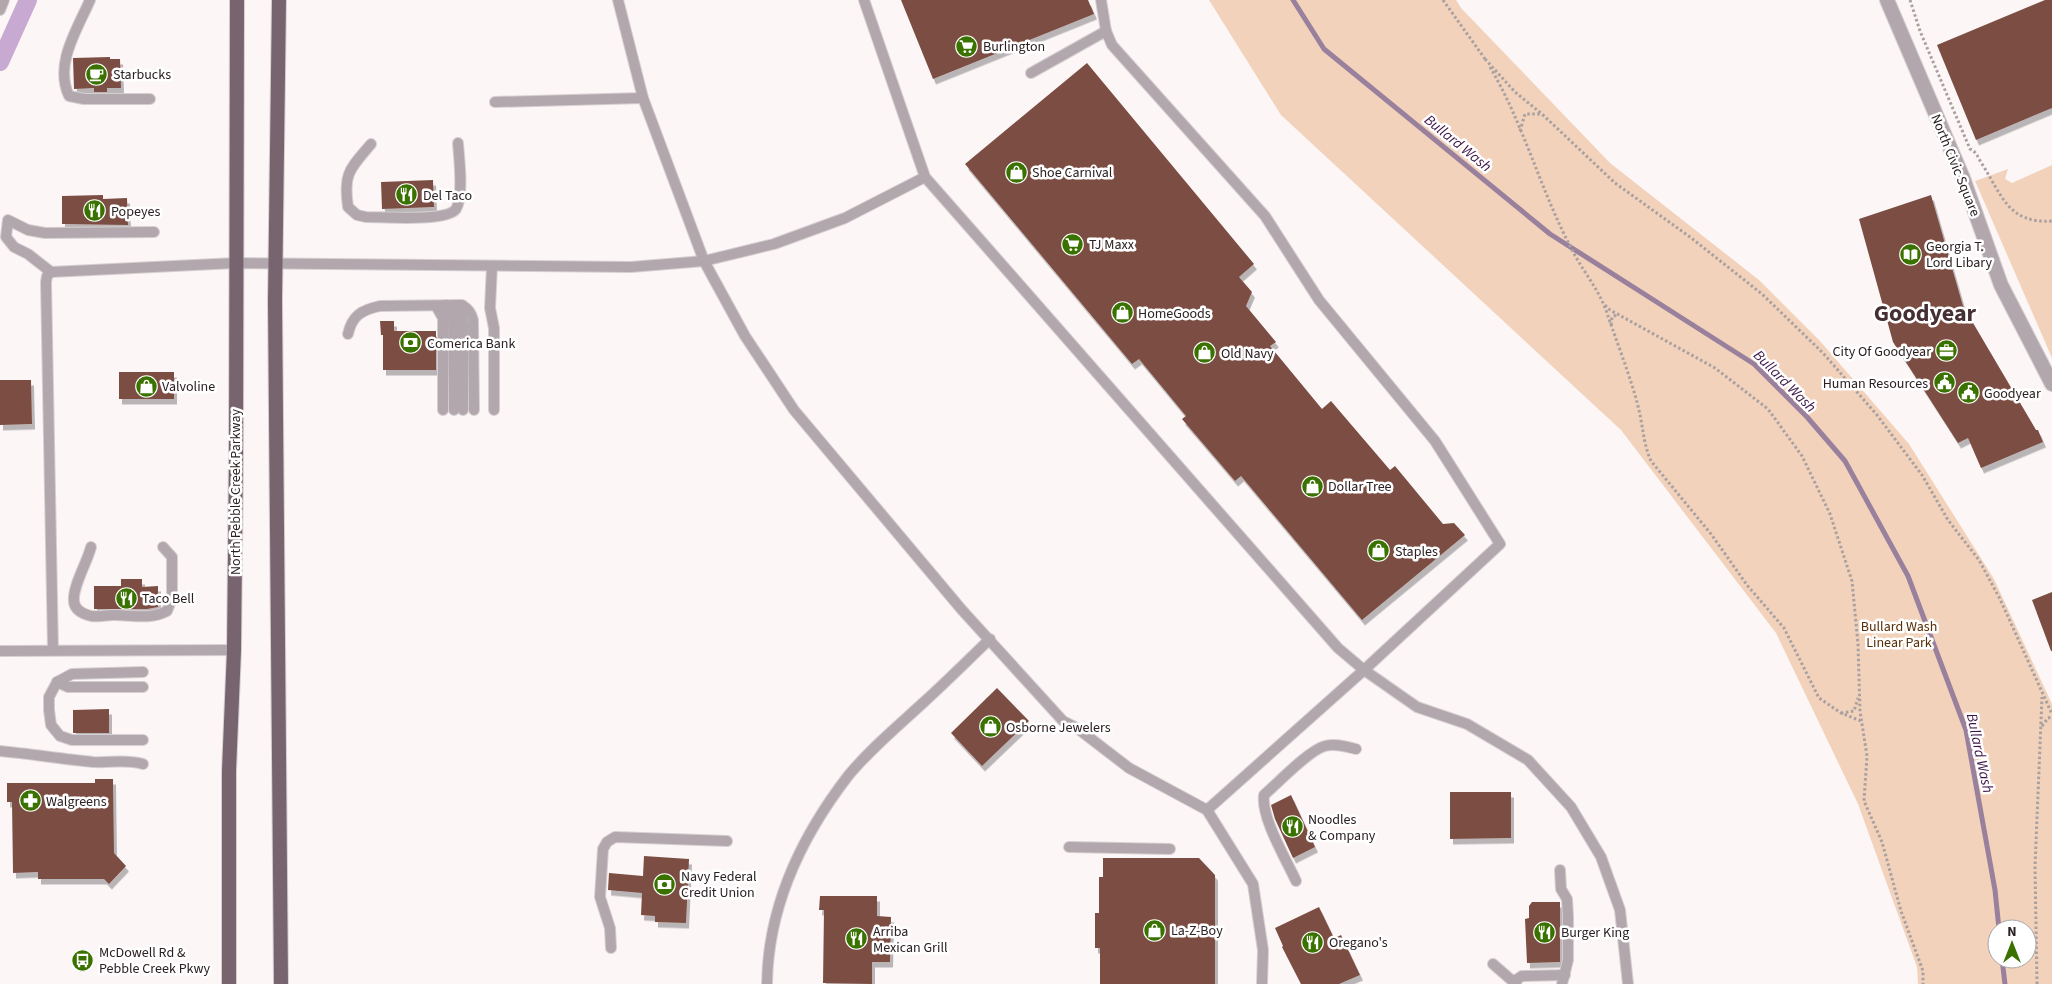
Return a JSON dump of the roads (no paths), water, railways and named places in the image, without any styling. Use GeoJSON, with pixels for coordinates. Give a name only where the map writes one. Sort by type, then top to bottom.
{"type":"FeatureCollection","features":[{"type":"Feature","properties":{"kind":"main road","name":"North Pebble Creek Parkway"},"geometry":{"type":"LineString","coordinates":[[229,984],[230,771],[234,650],[237,0]]}},
{"type":"Feature","properties":{"kind":"main road"},"geometry":{"type":"LineString","coordinates":[[280,0],[276,264],[281,984]]}},
{"type":"Feature","properties":{"kind":"street","name":"North Civic Square"},"geometry":{"type":"LineString","coordinates":[[1887,0],[1963,178],[2001,285],[2052,384]]}},
{"type":"Feature","properties":{"kind":"lane"},"geometry":{"type":"LineString","coordinates":[[0,10],[4,0]]}},
{"type":"Feature","properties":{"kind":"lane"},"geometry":{"type":"LineString","coordinates":[[90,0],[64,60],[64,86],[69,96],[84,99],[150,99]]}},
{"type":"Feature","properties":{"kind":"lane"},"geometry":{"type":"LineString","coordinates":[[618,0],[643,98],[704,261],[745,336],[794,410],[962,610],[1063,721],[1077,728],[1129,768],[1208,810],[1253,884],[1263,950],[1262,984]]}},
{"type":"Feature","properties":{"kind":"lane"},"geometry":{"type":"LineString","coordinates":[[864,0],[925,177],[1338,648],[1364,670],[1417,707],[1467,724],[1528,760],[1571,807],[1601,857],[1620,910],[1628,984]]}},
{"type":"Feature","properties":{"kind":"lane"},"geometry":{"type":"LineString","coordinates":[[1101,0],[1106,31],[1112,45],[1265,216],[1319,300],[1435,441],[1500,544],[1364,670],[1208,810]]}},
{"type":"Feature","properties":{"kind":"lane"},"geometry":{"type":"LineString","coordinates":[[1031,73],[1106,31]]}},
{"type":"Feature","properties":{"kind":"lane"},"geometry":{"type":"LineString","coordinates":[[495,102],[643,98]]}},
{"type":"Feature","properties":{"kind":"lane"},"geometry":{"type":"LineString","coordinates":[[371,144],[351,168],[346,180],[348,207],[357,215],[366,217],[435,217],[449,214],[456,209],[460,197],[458,143]]}},
{"type":"Feature","properties":{"kind":"lane"},"geometry":{"type":"LineString","coordinates":[[154,232],[45,233],[28,230],[8,220],[6,237],[14,247],[28,254],[51,272],[236,264],[631,266],[704,261],[774,244],[846,218],[925,177]]}},
{"type":"Feature","properties":{"kind":"lane"},"geometry":{"type":"LineString","coordinates":[[492,266],[490,308],[494,328],[494,410]]}},
{"type":"Feature","properties":{"kind":"lane"},"geometry":{"type":"LineString","coordinates":[[51,272],[47,276],[46,282],[53,650]]}},
{"type":"Feature","properties":{"kind":"lane"},"geometry":{"type":"LineString","coordinates":[[348,334],[354,319],[370,308],[380,306],[446,305],[462,305],[467,308],[473,320],[474,410]]}},
{"type":"Feature","properties":{"kind":"lane"},"geometry":{"type":"LineString","coordinates":[[446,305],[461,313],[463,323],[453,410],[443,318],[446,305]]}},
{"type":"Feature","properties":{"kind":"lane"},"geometry":{"type":"LineString","coordinates":[[91,547],[87,562],[73,593],[74,605],[81,612],[92,616],[146,617],[158,616],[167,611],[172,598],[172,557],[163,547]]}},
{"type":"Feature","properties":{"kind":"lane"},"geometry":{"type":"LineString","coordinates":[[767,984],[767,968],[774,920],[784,887],[800,850],[849,775],[880,743],[990,639]]}},
{"type":"Feature","properties":{"kind":"lane"},"geometry":{"type":"LineString","coordinates":[[0,651],[234,650]]}},
{"type":"Feature","properties":{"kind":"lane"},"geometry":{"type":"LineString","coordinates":[[142,672],[72,674],[56,682],[49,697],[49,710],[51,725],[60,736],[72,740],[143,740]]}},
{"type":"Feature","properties":{"kind":"lane"},"geometry":{"type":"LineString","coordinates":[[56,682],[68,687],[143,687]]}},
{"type":"Feature","properties":{"kind":"lane"},"geometry":{"type":"LineString","coordinates":[[1296,881],[1267,818],[1263,805],[1264,796],[1315,750],[1326,745],[1356,749]]}},
{"type":"Feature","properties":{"kind":"lane"},"geometry":{"type":"LineString","coordinates":[[0,751],[55,759],[98,762],[129,760],[144,764]]}},
{"type":"Feature","properties":{"kind":"lane"},"geometry":{"type":"LineString","coordinates":[[611,948],[610,928],[600,897],[603,849],[607,842],[615,837],[727,841]]}},
{"type":"Feature","properties":{"kind":"lane"},"geometry":{"type":"LineString","coordinates":[[1069,847],[1170,849]]}},
{"type":"Feature","properties":{"kind":"lane"},"geometry":{"type":"LineString","coordinates":[[1493,964],[1514,983],[1522,976],[1564,980],[1568,960],[1567,899],[1561,888],[1560,870]]}},
{"type":"Feature","properties":{"kind":"waterway"},"geometry":{"type":"LineString","coordinates":[[0,62],[28,0]]}},
{"type":"Feature","properties":{"kind":"waterway","name":"Bullard Wash"},"geometry":{"type":"LineString","coordinates":[[1293,0],[1324,49],[1550,234],[1754,364],[1807,417],[1845,461],[1908,576],[1966,730],[1995,890],[1998,919]]}},
{"type":"Feature","properties":{"kind":"waterway","name":"Bullard Wash"},"geometry":{"type":"LineString","coordinates":[[2003,969],[2005,984]]}},
{"type":"Feature","properties":{"kind":"place","name":"Burlington"},"geometry":{"type":"Point","coordinates":[967,46]}},
{"type":"Feature","properties":{"kind":"place","name":"Starbucks"},"geometry":{"type":"Point","coordinates":[97,74]}},
{"type":"Feature","properties":{"kind":"place","name":"Shoe Carnival"},"geometry":{"type":"Point","coordinates":[1016,172]}},
{"type":"Feature","properties":{"kind":"place","name":"Del Taco"},"geometry":{"type":"Point","coordinates":[407,195]}},
{"type":"Feature","properties":{"kind":"place","name":"Popeyes"},"geometry":{"type":"Point","coordinates":[95,211]}},
{"type":"Feature","properties":{"kind":"place","name":"TJ Maxx"},"geometry":{"type":"Point","coordinates":[1073,244]}},
{"type":"Feature","properties":{"kind":"place","name":"Georgia T. Lord Libary"},"geometry":{"type":"Point","coordinates":[1910,254]}},
{"type":"Feature","properties":{"kind":"place","name":"HomeGoods"},"geometry":{"type":"Point","coordinates":[1122,313]}},
{"type":"Feature","properties":{"kind":"place","name":"Comerica Bank"},"geometry":{"type":"Point","coordinates":[411,343]}},
{"type":"Feature","properties":{"kind":"place","name":"City Of Goodyear"},"geometry":{"type":"Point","coordinates":[1947,351]}},
{"type":"Feature","properties":{"kind":"place","name":"Old Navy"},"geometry":{"type":"Point","coordinates":[1205,353]}},
{"type":"Feature","properties":{"kind":"place","name":"Human Resources"},"geometry":{"type":"Point","coordinates":[1944,383]}},
{"type":"Feature","properties":{"kind":"place","name":"Valvoline"},"geometry":{"type":"Point","coordinates":[146,386]}},
{"type":"Feature","properties":{"kind":"place","name":"Goodyear"},"geometry":{"type":"Point","coordinates":[1968,393]}},
{"type":"Feature","properties":{"kind":"place","name":"Dollar Tree"},"geometry":{"type":"Point","coordinates":[1312,486]}},
{"type":"Feature","properties":{"kind":"place","name":"Staples"},"geometry":{"type":"Point","coordinates":[1379,551]}},
{"type":"Feature","properties":{"kind":"place","name":"Taco Bell"},"geometry":{"type":"Point","coordinates":[126,598]}},
{"type":"Feature","properties":{"kind":"place","name":"Osborne Jewelers"},"geometry":{"type":"Point","coordinates":[990,727]}},
{"type":"Feature","properties":{"kind":"place","name":"Walgreens"},"geometry":{"type":"Point","coordinates":[30,801]}},
{"type":"Feature","properties":{"kind":"place","name":"Noodles & Company"},"geometry":{"type":"Point","coordinates":[1292,827]}},
{"type":"Feature","properties":{"kind":"place","name":"Navy Federal Credit Union"},"geometry":{"type":"Point","coordinates":[665,884]}},
{"type":"Feature","properties":{"kind":"place","name":"La-Z-Boy"},"geometry":{"type":"Point","coordinates":[1155,930]}},
{"type":"Feature","properties":{"kind":"place","name":"Burger King"},"geometry":{"type":"Point","coordinates":[1545,932]}},
{"type":"Feature","properties":{"kind":"place","name":"Arriba Mexican Grill"},"geometry":{"type":"Point","coordinates":[857,939]}},
{"type":"Feature","properties":{"kind":"place","name":"Oregano's"},"geometry":{"type":"Point","coordinates":[1313,942]}},
{"type":"Feature","properties":{"kind":"place","name":"McDowell Rd & Pebble Creek Pkwy"},"geometry":{"type":"Point","coordinates":[83,960]}},
{"type":"Feature","properties":{"kind":"district","name":"Goodyear"},"geometry":{"type":"Point","coordinates":[1925,313]}},
{"type":"Feature","properties":{"kind":"park label","name":"Bullard Wash Linear Park"},"geometry":{"type":"Point","coordinates":[1899,634]}}]}
